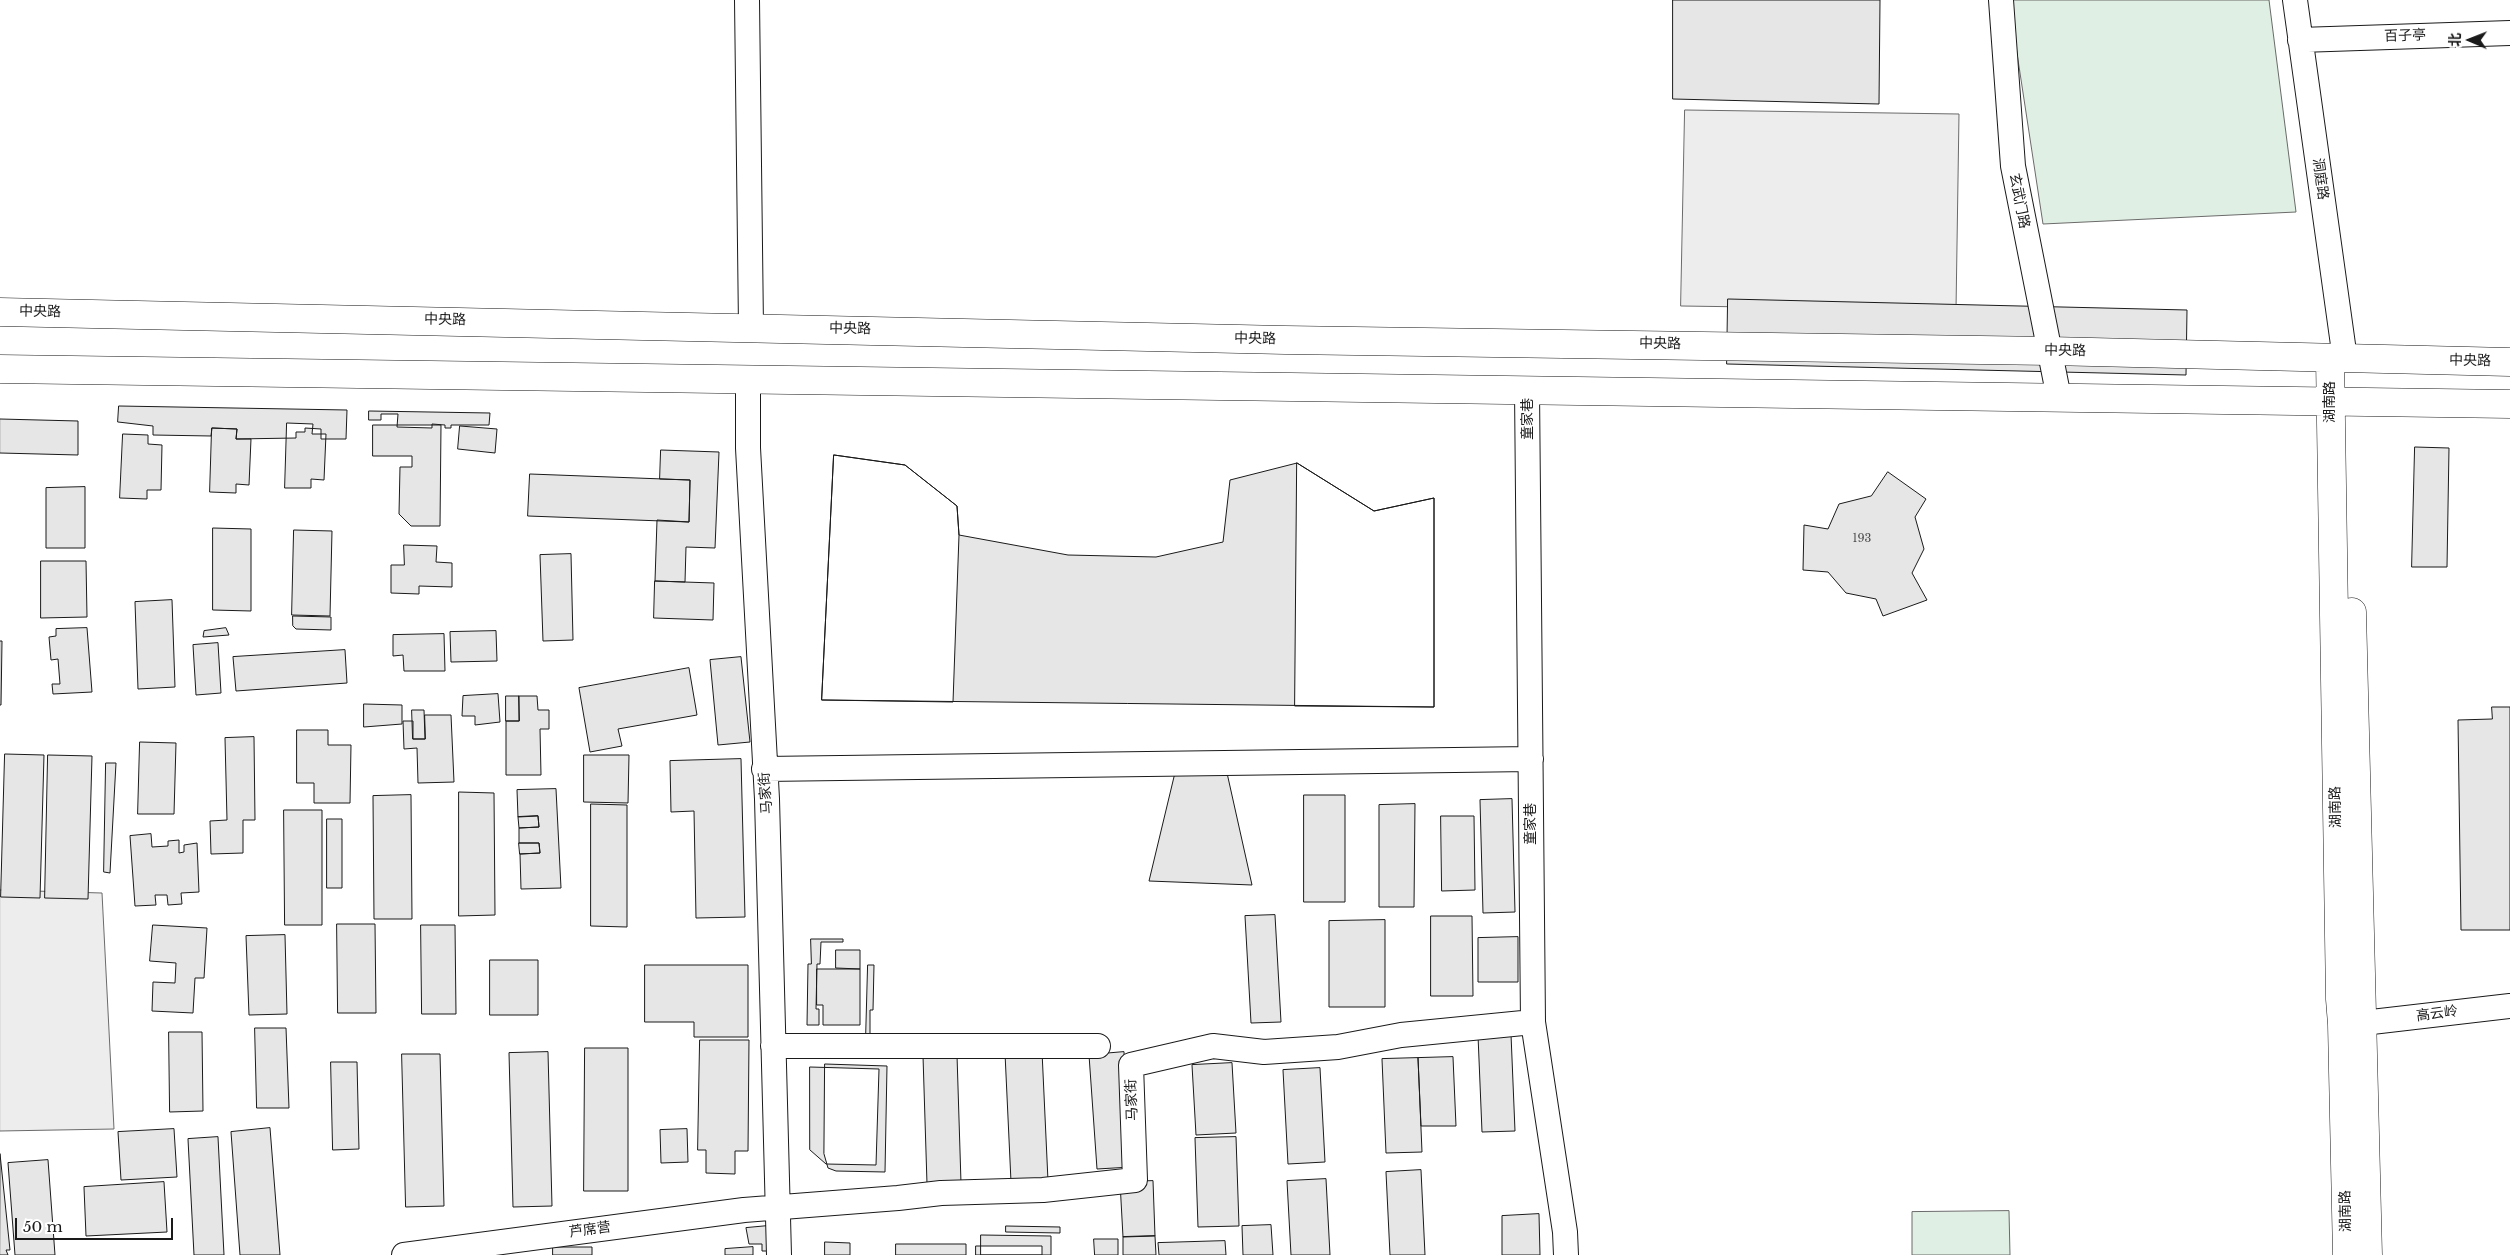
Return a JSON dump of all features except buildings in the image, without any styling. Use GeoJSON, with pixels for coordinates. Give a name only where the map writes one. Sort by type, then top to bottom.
{"type":"FeatureCollection","features":[{"type":"Feature","properties":{"kind":"main road","name":"中央路"},"geometry":{"type":"LineString","coordinates":[[0,312],[1285,340],[2050,351],[2510,362]]}},
{"type":"Feature","properties":{"kind":"main road","name":"湖南路"},"geometry":{"type":"LineString","coordinates":[[2338,358],[2363,1023],[2368,1255]]}},
{"type":"Feature","properties":{"kind":"main road"},"geometry":{"type":"LineString","coordinates":[[0,368],[2510,404]]}},
{"type":"Feature","properties":{"kind":"main road","name":"湖南路"},"geometry":{"type":"LineString","coordinates":[[2339,402],[2340,999],[2347,1255]]}},
{"type":"Feature","properties":{"kind":"street"},"geometry":{"type":"LineString","coordinates":[[747,0],[751,327]]}},
{"type":"Feature","properties":{"kind":"street","name":"玄武门路"},"geometry":{"type":"LineString","coordinates":[[2001,0],[2013,166],[2060,398]]}},
{"type":"Feature","properties":{"kind":"street","name":"洞庭路"},"geometry":{"type":"LineString","coordinates":[[2294,0],[2338,358]]}},
{"type":"Feature","properties":{"kind":"street","name":"百子亭"},"geometry":{"type":"LineString","coordinates":[[2300,40],[2510,33]]}},
{"type":"Feature","properties":{"kind":"street","name":"马家街"},"geometry":{"type":"LineString","coordinates":[[748,380],[748,448],[767,799],[779,1255]]}},
{"type":"Feature","properties":{"kind":"street","name":"童家巷"},"geometry":{"type":"LineString","coordinates":[[1528,390],[1532,1022],[1566,1255]]}},
{"type":"Feature","properties":{"kind":"street"},"geometry":{"type":"LineString","coordinates":[[764,769],[1531,758]]}},
{"type":"Feature","properties":{"kind":"street","name":"高云岭"},"geometry":{"type":"LineString","coordinates":[[2363,1023],[2510,1006]]}},
{"type":"Feature","properties":{"kind":"street","name":"马家街"},"geometry":{"type":"LineString","coordinates":[[777,1207],[941,1193],[1044,1190],[1135,1180],[1131,1065],[1213,1046],[1264,1052],[1338,1047],[1401,1035],[1532,1022]]}},
{"type":"Feature","properties":{"kind":"street"},"geometry":{"type":"LineString","coordinates":[[773,1046],[1098,1046]]}},
{"type":"Feature","properties":{"kind":"street","name":"芦席营"},"geometry":{"type":"LineString","coordinates":[[404,1255],[777,1207]]}},
{"type":"Feature","properties":{"kind":"green space"},"geometry":{"type":"Polygon","coordinates":[[[2013,0],[2269,0],[2296,212],[2043,224],[2013,27],[2013,0]]]}},
{"type":"Feature","properties":{"kind":"green space"},"geometry":{"type":"Polygon","coordinates":[[[2009,1211],[2010,1255],[1912,1255],[1912,1212],[2009,1211]]]}},
{"type":"Feature","properties":{"kind":"shaded area"},"geometry":{"type":"Polygon","coordinates":[[[1685,110],[1959,114],[1956,310],[1681,306],[1685,110]]]}},
{"type":"Feature","properties":{"kind":"shaded area"},"geometry":{"type":"Polygon","coordinates":[[[0,890],[102,893],[114,1129],[0,1131],[0,890]]]}}]}
